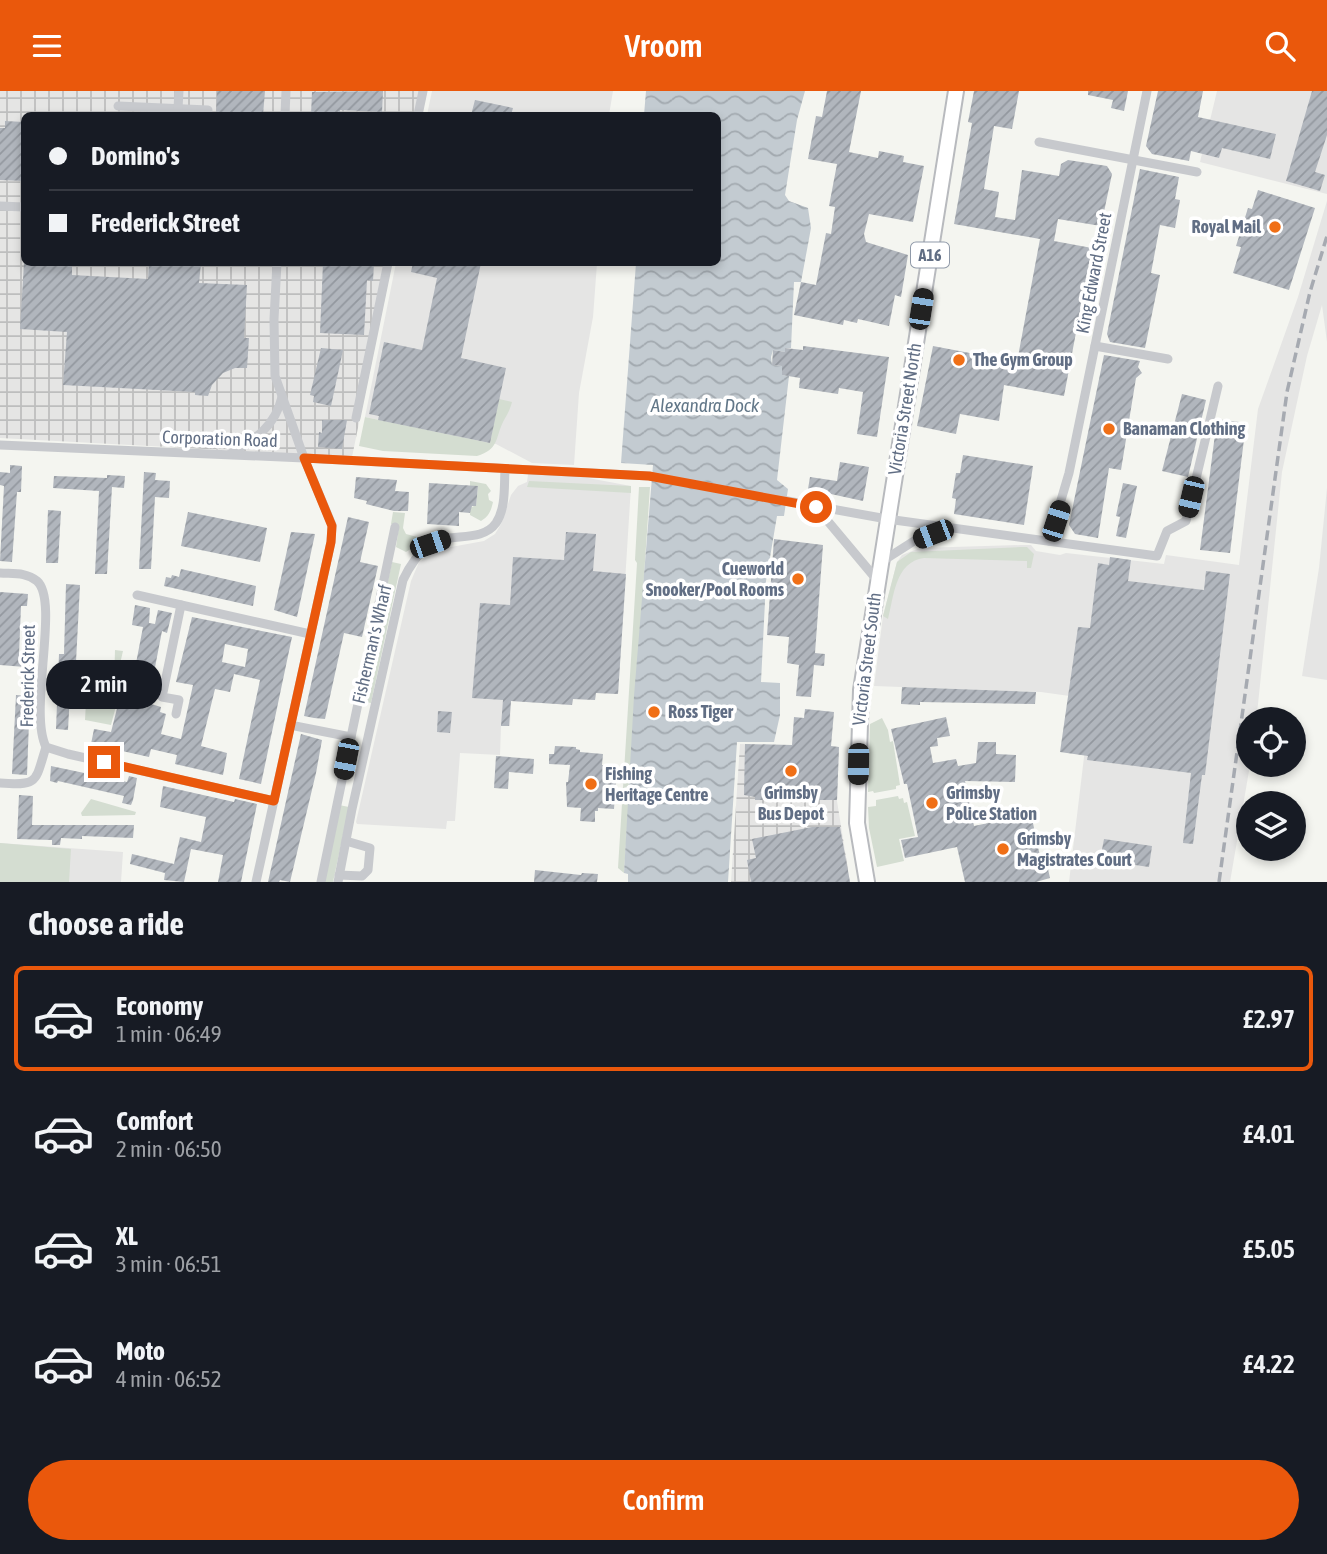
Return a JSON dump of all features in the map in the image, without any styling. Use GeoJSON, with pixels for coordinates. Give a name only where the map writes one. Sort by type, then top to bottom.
{"type":"FeatureCollection","features":[{"type":"Feature","properties":{"kind":"highway","name":"Victoria Street North"},"geometry":{"type":"LineString","coordinates":[[887,519],[956,91]]}},
{"type":"Feature","properties":{"kind":"highway","name":"Victoria Street South"},"geometry":{"type":"LineString","coordinates":[[867,882],[857,823],[860,690],[887,519]]}},
{"type":"Feature","properties":{"kind":"street"},"geometry":{"type":"LineString","coordinates":[[178,108],[179,91]]}},
{"type":"Feature","properties":{"kind":"street"},"geometry":{"type":"LineString","coordinates":[[285,112],[286,91]]}},
{"type":"Feature","properties":{"kind":"street"},"geometry":{"type":"LineString","coordinates":[[419,112],[423,91]]}},
{"type":"Feature","properties":{"kind":"street","name":"King Edward Street"},"geometry":{"type":"LineString","coordinates":[[1049,541],[1065,492],[1147,91]]}},
{"type":"Feature","properties":{"kind":"street"},"geometry":{"type":"LineString","coordinates":[[118,106],[208,110]]}},
{"type":"Feature","properties":{"kind":"street"},"geometry":{"type":"LineString","coordinates":[[1039,142],[1197,172]]}},
{"type":"Feature","properties":{"kind":"street"},"geometry":{"type":"LineString","coordinates":[[0,206],[21,207]]}},
{"type":"Feature","properties":{"kind":"street"},"geometry":{"type":"LineString","coordinates":[[256,882],[331,542],[332,526],[275,376],[277,266]]}},
{"type":"Feature","properties":{"kind":"street"},"geometry":{"type":"LineString","coordinates":[[356,418],[387,266]]}},
{"type":"Feature","properties":{"kind":"street"},"geometry":{"type":"LineString","coordinates":[[1095,346],[1168,359]]}},
{"type":"Feature","properties":{"kind":"street","name":"Corporation Road"},"geometry":{"type":"LineString","coordinates":[[0,445],[649,476],[887,519],[1157,556],[1167,531],[1186,521],[1218,386]]}},
{"type":"Feature","properties":{"kind":"street"},"geometry":{"type":"LineString","coordinates":[[229,455],[271,425],[282,397]]}},
{"type":"Feature","properties":{"kind":"street","name":"Fisherman's Wharf"},"geometry":{"type":"LineString","coordinates":[[346,841],[368,845],[372,852],[368,870],[362,876],[339,879],[346,841],[403,580],[409,567],[430,544],[476,535],[492,527],[501,511],[505,469]]}},
{"type":"Feature","properties":{"kind":"street"},"geometry":{"type":"LineString","coordinates":[[816,507],[877,580]]}},
{"type":"Feature","properties":{"kind":"street"},"geometry":{"type":"LineString","coordinates":[[321,882],[395,527]]}},
{"type":"Feature","properties":{"kind":"street"},"geometry":{"type":"LineString","coordinates":[[880,563],[914,541],[952,529]]}},
{"type":"Feature","properties":{"kind":"street","name":"Frederick Street"},"geometry":{"type":"LineString","coordinates":[[0,573],[24,574],[43,587],[45,621],[40,727],[46,747],[274,801]]}},
{"type":"Feature","properties":{"kind":"street"},"geometry":{"type":"LineString","coordinates":[[137,595],[310,634]]}},
{"type":"Feature","properties":{"kind":"street"},"geometry":{"type":"LineString","coordinates":[[176,714],[178,700],[162,697],[181,605]]}},
{"type":"Feature","properties":{"kind":"street"},"geometry":{"type":"LineString","coordinates":[[290,725],[351,737]]}},
{"type":"Feature","properties":{"kind":"street"},"geometry":{"type":"LineString","coordinates":[[0,783],[31,783],[36,778],[46,747]]}},
{"type":"Feature","properties":{"kind":"shaded area"},"geometry":{"type":"Polygon","coordinates":[[[0,91],[427,91],[423,112],[21,112],[21,266],[391,266],[352,457],[0,438],[0,91]]]}},
{"type":"Feature","properties":{"kind":"shaded area"},"geometry":{"type":"Polygon","coordinates":[[[432,91],[613,91],[610,112],[428,112],[432,91]]]}},
{"type":"Feature","properties":{"kind":"shaded area"},"geometry":{"type":"Polygon","coordinates":[[[1217,91],[1327,91],[1327,194],[1200,162],[1217,91]]]}},
{"type":"Feature","properties":{"kind":"shaded area"},"geometry":{"type":"Polygon","coordinates":[[[1327,201],[1327,342],[1322,305],[1307,356],[1282,472],[1258,707],[1236,707],[1236,777],[1248,777],[1246,791],[1236,791],[1236,847],[1230,882],[1069,882],[1091,699],[1041,692],[874,686],[883,616],[897,562],[902,555],[920,548],[1031,545],[1036,551],[1060,555],[1066,553],[1164,564],[1166,555],[1239,565],[1258,409],[1298,297],[1327,201]]]}},
{"type":"Feature","properties":{"kind":"shaded area"},"geometry":{"type":"Polygon","coordinates":[[[395,266],[597,266],[593,317],[579,393],[574,465],[532,463],[496,444],[365,417],[395,266]]]}},
{"type":"Feature","properties":{"kind":"shaded area"},"geometry":{"type":"Polygon","coordinates":[[[499,399],[512,402],[510,408],[493,447],[477,456],[383,451],[359,446],[365,417],[490,443],[499,399]]]}},
{"type":"Feature","properties":{"kind":"shaded area"},"geometry":{"type":"Polygon","coordinates":[[[529,467],[631,486],[618,694],[596,693],[595,700],[573,699],[572,705],[511,701],[510,726],[501,726],[500,755],[460,753],[455,821],[447,821],[446,829],[357,824],[411,581],[419,562],[440,549],[484,541],[495,534],[511,495],[518,486],[527,482],[529,467]]]}},
{"type":"Feature","properties":{"kind":"shaded area"},"geometry":{"type":"Polygon","coordinates":[[[470,481],[486,484],[491,491],[488,494],[489,500],[493,502],[491,508],[481,521],[470,515],[470,508],[476,505],[478,487],[470,486],[470,481]]]}},
{"type":"Feature","properties":{"kind":"shaded area"},"geometry":{"type":"Polygon","coordinates":[[[529,481],[631,486],[631,493],[527,487],[529,481]]]}},
{"type":"Feature","properties":{"kind":"shaded area"},"geometry":{"type":"Polygon","coordinates":[[[639,487],[650,487],[624,873],[618,868],[637,563],[639,487]]]}},
{"type":"Feature","properties":{"kind":"shaded area"},"geometry":{"type":"Polygon","coordinates":[[[1327,488],[1327,680],[1302,676],[1319,568],[1327,488]]]}},
{"type":"Feature","properties":{"kind":"shaded area"},"geometry":{"type":"Polygon","coordinates":[[[393,512],[405,513],[403,528],[406,534],[421,538],[421,542],[406,552],[396,547],[399,526],[391,524],[393,512]]]}},
{"type":"Feature","properties":{"kind":"shaded area"},"geometry":{"type":"Polygon","coordinates":[[[1027,547],[1034,554],[1031,568],[1027,568],[1027,561],[924,558],[914,561],[901,573],[897,581],[888,619],[883,616],[897,562],[911,552],[1027,547]]]}},
{"type":"Feature","properties":{"kind":"shaded area"},"geometry":{"type":"Polygon","coordinates":[[[392,562],[401,564],[371,703],[362,701],[392,562]]]}},
{"type":"Feature","properties":{"kind":"shaded area"},"geometry":{"type":"Polygon","coordinates":[[[115,650],[123,651],[120,664],[130,688],[121,687],[111,725],[85,720],[87,684],[114,684],[115,650]]]}},
{"type":"Feature","properties":{"kind":"shaded area"},"geometry":{"type":"Polygon","coordinates":[[[882,718],[890,742],[893,741],[900,785],[896,786],[896,789],[874,793],[868,792],[870,724],[882,718]]]}},
{"type":"Feature","properties":{"kind":"shaded area"},"geometry":{"type":"Polygon","coordinates":[[[740,744],[839,747],[837,801],[850,882],[731,882],[740,744]]]}},
{"type":"Feature","properties":{"kind":"shaded area"},"geometry":{"type":"Polygon","coordinates":[[[898,796],[899,799],[903,798],[904,803],[907,802],[915,836],[899,839],[904,861],[877,867],[869,828],[868,807],[876,806],[876,800],[898,796]]]}},
{"type":"Feature","properties":{"kind":"shaded area"},"geometry":{"type":"Polygon","coordinates":[[[91,799],[136,812],[135,815],[82,816],[81,813],[91,799]]]}},
{"type":"Feature","properties":{"kind":"shaded area"},"geometry":{"type":"Polygon","coordinates":[[[339,805],[349,807],[333,882],[323,882],[339,805]]]}},
{"type":"Feature","properties":{"kind":"shaded area"},"geometry":{"type":"Polygon","coordinates":[[[0,843],[123,852],[121,882],[0,882],[0,843]]]}},
{"type":"Feature","properties":{"kind":"shaded area"},"geometry":{"type":"Polygon","coordinates":[[[0,843],[71,849],[69,882],[0,882],[0,843]]]}},
{"type":"Feature","properties":{"kind":"water","name":"Alexandra Dock"},"geometry":{"type":"Polygon","coordinates":[[[646,91],[805,91],[797,120],[785,195],[789,201],[808,208],[811,228],[801,282],[794,282],[791,348],[785,348],[785,352],[773,350],[771,357],[772,365],[782,366],[782,375],[789,376],[777,480],[788,489],[784,516],[777,516],[766,581],[761,682],[780,683],[780,715],[774,742],[737,742],[728,882],[628,882],[628,874],[624,873],[634,696],[653,465],[621,463],[636,266],[721,266],[721,112],[644,112],[646,91]]]}},
{"type":"Feature","properties":{"kind":"building"},"geometry":{"type":"Polygon","coordinates":[[[217,91],[265,91],[263,112],[216,112],[217,91]]]}},
{"type":"Feature","properties":{"kind":"building"},"geometry":{"type":"Polygon","coordinates":[[[383,91],[382,112],[311,112],[312,92],[383,91]]]}},
{"type":"Feature","properties":{"kind":"building"},"geometry":{"type":"Polygon","coordinates":[[[827,91],[861,91],[849,152],[878,158],[879,151],[904,156],[903,162],[924,166],[913,222],[869,214],[864,234],[866,242],[908,255],[901,297],[895,295],[889,326],[858,319],[857,323],[844,320],[843,325],[794,315],[801,282],[816,285],[826,233],[831,234],[835,207],[829,206],[837,164],[808,159],[816,116],[822,117],[827,91]]]}},
{"type":"Feature","properties":{"kind":"building"},"geometry":{"type":"Polygon","coordinates":[[[974,91],[1019,91],[1012,129],[994,126],[984,189],[999,192],[995,217],[1015,220],[1022,170],[1059,176],[1061,164],[1068,160],[1107,166],[1112,174],[1101,226],[1058,219],[1054,241],[1092,248],[1064,396],[1004,385],[999,421],[960,414],[956,434],[917,426],[933,346],[1017,362],[1040,239],[954,224],[972,123],[968,122],[974,91]]]}},
{"type":"Feature","properties":{"kind":"building"},"geometry":{"type":"Polygon","coordinates":[[[1088,91],[1128,91],[1124,111],[1111,108],[1113,100],[1088,95],[1088,91]]]}},
{"type":"Feature","properties":{"kind":"building"},"geometry":{"type":"Polygon","coordinates":[[[1158,91],[1203,91],[1198,117],[1276,134],[1270,159],[1222,148],[1219,158],[1191,151],[1189,161],[1152,154],[1146,146],[1158,91]]]}},
{"type":"Feature","properties":{"kind":"building"},"geometry":{"type":"Polygon","coordinates":[[[1312,91],[1327,91],[1327,135],[1315,172],[1325,175],[1320,191],[1286,181],[1312,91]]]}},
{"type":"Feature","properties":{"kind":"building"},"geometry":{"type":"Polygon","coordinates":[[[475,100],[513,108],[512,112],[472,112],[475,100]]]}},
{"type":"Feature","properties":{"kind":"building"},"geometry":{"type":"Polygon","coordinates":[[[5,121],[21,122],[21,181],[0,180],[0,128],[5,128],[5,121]]]}},
{"type":"Feature","properties":{"kind":"building"},"geometry":{"type":"Polygon","coordinates":[[[1140,169],[1179,177],[1175,199],[1180,200],[1175,228],[1160,225],[1151,273],[1160,275],[1145,348],[1110,342],[1107,334],[1140,169]]]}},
{"type":"Feature","properties":{"kind":"building","name":"Royal Mail"},"geometry":{"type":"Polygon","coordinates":[[[1258,190],[1315,208],[1289,290],[1233,273],[1241,247],[1236,246],[1248,208],[1252,209],[1258,190]]]}},
{"type":"Feature","properties":{"kind":"building"},"geometry":{"type":"Polygon","coordinates":[[[24,266],[72,266],[72,275],[148,279],[149,266],[201,266],[199,283],[247,285],[244,338],[249,338],[247,368],[235,368],[223,373],[212,385],[208,396],[195,395],[195,392],[63,385],[67,332],[20,329],[24,266]]]}},
{"type":"Feature","properties":{"kind":"building"},"geometry":{"type":"Polygon","coordinates":[[[323,266],[374,266],[373,281],[367,280],[364,335],[320,333],[323,266]]]}},
{"type":"Feature","properties":{"kind":"building"},"geometry":{"type":"Polygon","coordinates":[[[412,266],[480,266],[461,358],[506,368],[490,443],[378,420],[379,416],[369,414],[384,342],[422,350],[437,278],[411,272],[412,266]]]}},
{"type":"Feature","properties":{"kind":"building"},"geometry":{"type":"Polygon","coordinates":[[[803,346],[889,357],[877,437],[857,434],[863,392],[839,388],[838,394],[799,388],[800,378],[782,375],[782,366],[772,365],[773,350],[803,350],[803,346]]]}},
{"type":"Feature","properties":{"kind":"building"},"geometry":{"type":"Polygon","coordinates":[[[321,348],[343,350],[331,406],[313,402],[314,396],[310,395],[321,348]]]}},
{"type":"Feature","properties":{"kind":"building"},"geometry":{"type":"Polygon","coordinates":[[[1104,355],[1140,361],[1138,367],[1142,373],[1136,378],[1121,470],[1109,468],[1098,538],[1075,534],[1069,525],[1104,355]]]}},
{"type":"Feature","properties":{"kind":"building"},"geometry":{"type":"Polygon","coordinates":[[[1182,394],[1206,400],[1188,477],[1162,471],[1182,394]]]}},
{"type":"Feature","properties":{"kind":"building"},"geometry":{"type":"Polygon","coordinates":[[[1217,419],[1246,423],[1230,553],[1200,550],[1217,419]]]}},
{"type":"Feature","properties":{"kind":"building"},"geometry":{"type":"Polygon","coordinates":[[[322,420],[347,420],[342,449],[318,447],[322,420]]]}},
{"type":"Feature","properties":{"kind":"building"},"geometry":{"type":"Polygon","coordinates":[[[963,455],[1033,466],[1024,525],[954,514],[956,499],[952,498],[956,473],[960,473],[963,455]]]}},
{"type":"Feature","properties":{"kind":"building"},"geometry":{"type":"Polygon","coordinates":[[[840,462],[869,467],[863,501],[808,489],[810,477],[837,481],[840,462]]]}},
{"type":"Feature","properties":{"kind":"building"},"geometry":{"type":"Polygon","coordinates":[[[10,465],[22,466],[21,492],[17,492],[12,562],[0,561],[4,486],[0,485],[0,472],[10,473],[10,465]]]}},
{"type":"Feature","properties":{"kind":"building"},"geometry":{"type":"Polygon","coordinates":[[[144,472],[156,473],[155,480],[170,481],[169,498],[155,497],[151,569],[139,569],[144,472]]]}},
{"type":"Feature","properties":{"kind":"building"},"geometry":{"type":"Polygon","coordinates":[[[107,475],[125,476],[124,488],[112,487],[107,574],[95,574],[99,491],[53,488],[54,476],[107,478],[107,475]]]}},
{"type":"Feature","properties":{"kind":"building"},"geometry":{"type":"Polygon","coordinates":[[[356,477],[397,480],[395,491],[409,492],[408,511],[394,511],[354,498],[356,477]]]}},
{"type":"Feature","properties":{"kind":"building"},"geometry":{"type":"Polygon","coordinates":[[[429,483],[478,486],[476,506],[472,506],[470,513],[459,512],[459,526],[427,524],[429,483]]]}},
{"type":"Feature","properties":{"kind":"building"},"geometry":{"type":"Polygon","coordinates":[[[1123,483],[1137,486],[1126,538],[1116,536],[1120,517],[1116,516],[1123,483]]]}},
{"type":"Feature","properties":{"kind":"building"},"geometry":{"type":"Polygon","coordinates":[[[48,510],[61,511],[58,563],[46,563],[48,510]]]}},
{"type":"Feature","properties":{"kind":"building"},"geometry":{"type":"Polygon","coordinates":[[[188,512],[267,528],[260,562],[181,546],[188,512]]]}},
{"type":"Feature","properties":{"kind":"building"},"geometry":{"type":"Polygon","coordinates":[[[348,517],[369,522],[360,562],[378,566],[362,637],[344,633],[325,719],[314,718],[304,716],[348,517]]]}},
{"type":"Feature","properties":{"kind":"building"},"geometry":{"type":"Polygon","coordinates":[[[291,532],[315,534],[297,617],[274,610],[291,532]]]}},
{"type":"Feature","properties":{"kind":"building"},"geometry":{"type":"Polygon","coordinates":[[[566,532],[596,534],[593,571],[626,574],[618,694],[596,693],[595,700],[573,699],[572,705],[511,701],[509,726],[501,726],[503,700],[472,698],[480,603],[510,605],[513,557],[564,560],[566,532]]]}},
{"type":"Feature","properties":{"kind":"building"},"geometry":{"type":"Polygon","coordinates":[[[774,539],[823,545],[815,653],[825,654],[824,666],[814,665],[811,697],[796,696],[799,665],[787,663],[789,637],[767,635],[774,539]]]}},
{"type":"Feature","properties":{"kind":"building"},"geometry":{"type":"Polygon","coordinates":[[[1110,557],[1131,560],[1128,581],[1204,590],[1206,571],[1230,574],[1205,775],[1202,775],[1193,844],[1183,843],[1191,773],[1087,760],[1088,756],[1060,752],[1078,627],[1090,628],[1098,563],[1109,565],[1110,557]]]}},
{"type":"Feature","properties":{"kind":"building"},"geometry":{"type":"Polygon","coordinates":[[[181,569],[256,586],[253,606],[164,586],[166,577],[179,577],[181,569]]]}},
{"type":"Feature","properties":{"kind":"building"},"geometry":{"type":"Polygon","coordinates":[[[66,584],[80,585],[76,662],[114,663],[114,675],[71,674],[68,730],[56,729],[59,654],[64,654],[66,584]]]}},
{"type":"Feature","properties":{"kind":"building"},"geometry":{"type":"Polygon","coordinates":[[[0,592],[28,594],[27,606],[21,606],[19,655],[34,655],[33,670],[0,665],[0,592]]]}},
{"type":"Feature","properties":{"kind":"building"},"geometry":{"type":"Polygon","coordinates":[[[135,605],[150,608],[149,623],[155,624],[158,610],[172,613],[167,633],[162,631],[151,688],[132,684],[143,627],[132,625],[135,605]]]}},
{"type":"Feature","properties":{"kind":"building"},"geometry":{"type":"Polygon","coordinates":[[[192,617],[292,637],[261,784],[239,779],[260,680],[234,674],[230,692],[215,689],[201,746],[227,753],[223,775],[175,764],[177,755],[151,749],[149,757],[91,744],[94,729],[111,732],[120,697],[131,699],[130,704],[147,708],[148,703],[161,707],[160,712],[166,714],[161,734],[181,739],[193,685],[176,682],[192,617]],[[225,644],[222,662],[245,667],[248,649],[225,644]]]}},
{"type":"Feature","properties":{"kind":"building"},"geometry":{"type":"Polygon","coordinates":[[[902,687],[1036,692],[1035,704],[920,702],[920,705],[901,704],[902,687]]]}},
{"type":"Feature","properties":{"kind":"building"},"geometry":{"type":"Polygon","coordinates":[[[16,695],[30,696],[27,775],[12,774],[16,695]]]}},
{"type":"Feature","properties":{"kind":"building","name":"Grimsby Bus Depot"},"geometry":{"type":"Polygon","coordinates":[[[805,709],[834,712],[831,746],[839,747],[837,800],[755,800],[755,797],[744,795],[745,744],[792,745],[794,717],[804,718],[805,709]]]}},
{"type":"Feature","properties":{"kind":"building"},"geometry":{"type":"Polygon","coordinates":[[[438,711],[452,712],[450,733],[437,732],[438,711]]]}},
{"type":"Feature","properties":{"kind":"building"},"geometry":{"type":"Polygon","coordinates":[[[946,717],[950,736],[937,738],[938,746],[930,747],[933,763],[956,759],[958,766],[976,763],[978,742],[996,742],[996,754],[1016,755],[1015,782],[965,781],[974,826],[1031,814],[1040,856],[1045,855],[1050,878],[1036,882],[965,882],[957,847],[905,858],[901,840],[918,837],[907,784],[904,784],[891,729],[946,717]]]}},
{"type":"Feature","properties":{"kind":"building"},"geometry":{"type":"Polygon","coordinates":[[[301,734],[322,740],[316,773],[290,882],[268,882],[301,734]]]}},
{"type":"Feature","properties":{"kind":"building","name":"Fishing Heritage Centre"},"geometry":{"type":"Polygon","coordinates":[[[555,746],[576,747],[580,752],[603,754],[602,765],[617,766],[614,809],[598,808],[598,811],[595,811],[595,822],[580,821],[581,808],[567,807],[566,782],[570,765],[549,764],[549,754],[554,754],[555,746]]]}},
{"type":"Feature","properties":{"kind":"building"},"geometry":{"type":"Polygon","coordinates":[[[496,756],[534,759],[533,774],[509,772],[508,789],[494,788],[496,756]]]}},
{"type":"Feature","properties":{"kind":"building"},"geometry":{"type":"Polygon","coordinates":[[[51,766],[127,782],[129,776],[137,778],[131,805],[122,803],[124,796],[50,781],[51,766]]]}},
{"type":"Feature","properties":{"kind":"building"},"geometry":{"type":"Polygon","coordinates":[[[163,786],[234,802],[235,799],[257,804],[241,882],[218,882],[223,855],[191,849],[184,882],[164,880],[165,873],[130,864],[132,854],[174,864],[180,837],[201,842],[206,817],[160,807],[163,786]]]}},
{"type":"Feature","properties":{"kind":"building"},"geometry":{"type":"Polygon","coordinates":[[[19,795],[33,796],[32,825],[134,825],[133,838],[61,838],[60,845],[52,845],[52,840],[17,839],[19,795]]]}},
{"type":"Feature","properties":{"kind":"building","name":"Grimsby Bus Depot"},"geometry":{"type":"Polygon","coordinates":[[[812,827],[840,827],[850,882],[751,882],[747,860],[756,858],[752,839],[812,827]]]}},
{"type":"Feature","properties":{"kind":"building"},"geometry":{"type":"Polygon","coordinates":[[[1104,839],[1152,846],[1149,867],[1100,860],[1104,839]]]}},
{"type":"Feature","properties":{"kind":"building"},"geometry":{"type":"Polygon","coordinates":[[[535,870],[598,874],[597,882],[534,882],[535,870]]]}},
{"type":"Feature","properties":{"kind":"railway"},"geometry":{"type":"LineString","coordinates":[[1219,882],[1287,392],[1310,292],[1327,236]]}},
{"type":"Feature","properties":{"kind":"place","name":"Royal Mail"},"geometry":{"type":"Point","coordinates":[1275,227]}},
{"type":"Feature","properties":{"kind":"place","name":"The Gym Group"},"geometry":{"type":"Point","coordinates":[959,360]}},
{"type":"Feature","properties":{"kind":"place","name":"Banaman Clothing"},"geometry":{"type":"Point","coordinates":[1109,429]}},
{"type":"Feature","properties":{"kind":"place","name":"Cueworld Snooker/Pool Rooms"},"geometry":{"type":"Point","coordinates":[798,579]}},
{"type":"Feature","properties":{"kind":"place","name":"Ross Tiger"},"geometry":{"type":"Point","coordinates":[654,712]}},
{"type":"Feature","properties":{"kind":"place","name":"Grimsby Bus Depot"},"geometry":{"type":"Point","coordinates":[791,771]}},
{"type":"Feature","properties":{"kind":"place","name":"Fishing Heritage Centre"},"geometry":{"type":"Point","coordinates":[591,784]}},
{"type":"Feature","properties":{"kind":"place","name":"Grimsby Police Station"},"geometry":{"type":"Point","coordinates":[932,803]}},
{"type":"Feature","properties":{"kind":"place","name":"Grimsby Magistrates Court"},"geometry":{"type":"Point","coordinates":[1003,849]}},
{"type":"Feature","properties":{"kind":"route"},"geometry":{"type":"LineString","coordinates":[[104,762],[274,801],[331,542],[332,526],[304,458],[649,476],[816,507]]}}]}
